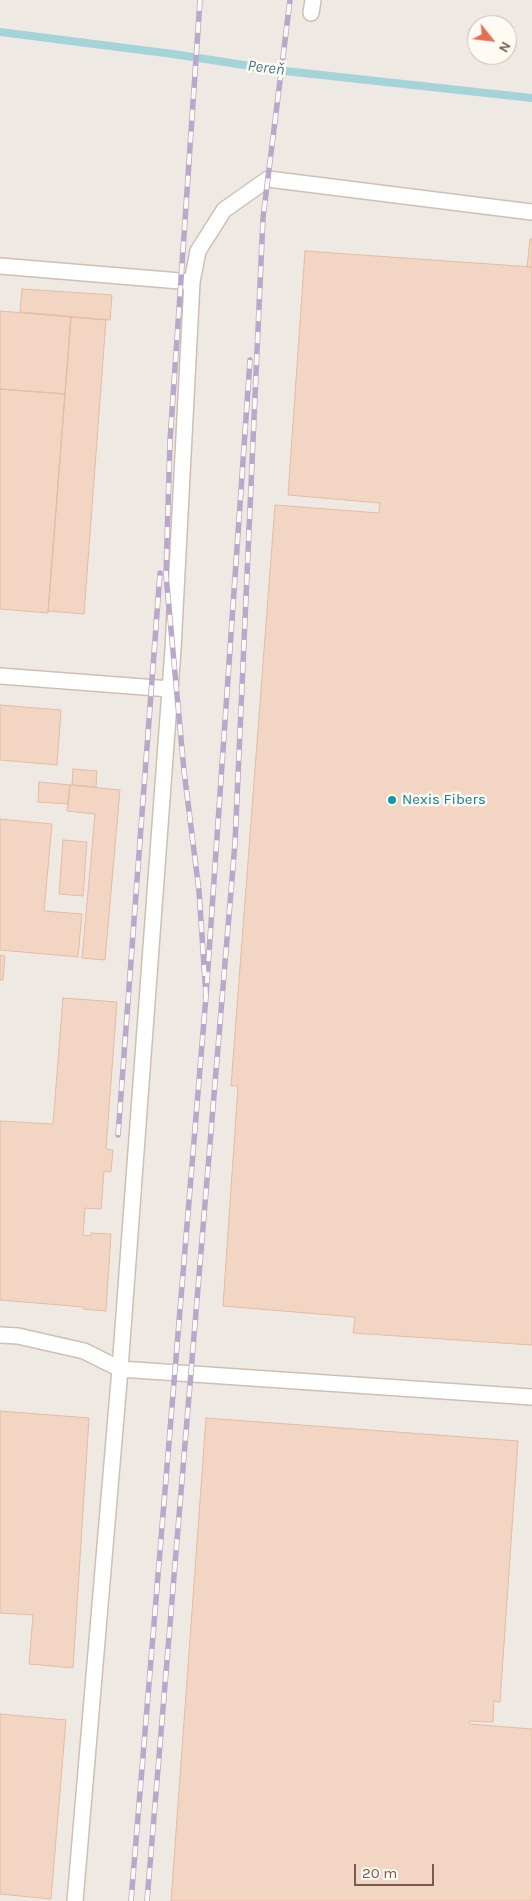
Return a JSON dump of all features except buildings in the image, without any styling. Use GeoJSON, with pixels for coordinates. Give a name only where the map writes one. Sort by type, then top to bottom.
{"type":"FeatureCollection","features":[{"type":"Feature","properties":{"kind":"lane"},"geometry":{"type":"LineString","coordinates":[[75,1901],[120,1369],[170,689],[192,282],[198,251],[224,210],[268,179],[532,212]]}},
{"type":"Feature","properties":{"kind":"lane"},"geometry":{"type":"LineString","coordinates":[[0,266],[192,282]]}},
{"type":"Feature","properties":{"kind":"lane"},"geometry":{"type":"LineString","coordinates":[[0,676],[170,689]]}},
{"type":"Feature","properties":{"kind":"lane"},"geometry":{"type":"LineString","coordinates":[[0,1335],[18,1336],[84,1351],[120,1369],[532,1397]]}},
{"type":"Feature","properties":{"kind":"shaded area"},"geometry":{"type":"Polygon","coordinates":[[[0,0],[532,0],[532,1901],[0,1901],[0,0]]]}},
{"type":"Feature","properties":{"kind":"waterway","name":"Pereň"},"geometry":{"type":"LineString","coordinates":[[0,32],[173,54],[276,70],[532,98]]}},
{"type":"Feature","properties":{"kind":"railway"},"geometry":{"type":"LineString","coordinates":[[200,0],[170,441],[166,575],[184,771],[199,891],[206,996],[250,360]]}},
{"type":"Feature","properties":{"kind":"railway"},"geometry":{"type":"LineString","coordinates":[[147,1901],[235,843],[263,218],[290,0]]}},
{"type":"Feature","properties":{"kind":"railway"},"geometry":{"type":"LineString","coordinates":[[118,1135],[160,573]]}},
{"type":"Feature","properties":{"kind":"railway"},"geometry":{"type":"LineString","coordinates":[[131,1901],[206,996]]}},
{"type":"Feature","properties":{"kind":"place","name":"Nexis Fibers"},"geometry":{"type":"Point","coordinates":[392,800]}}]}
